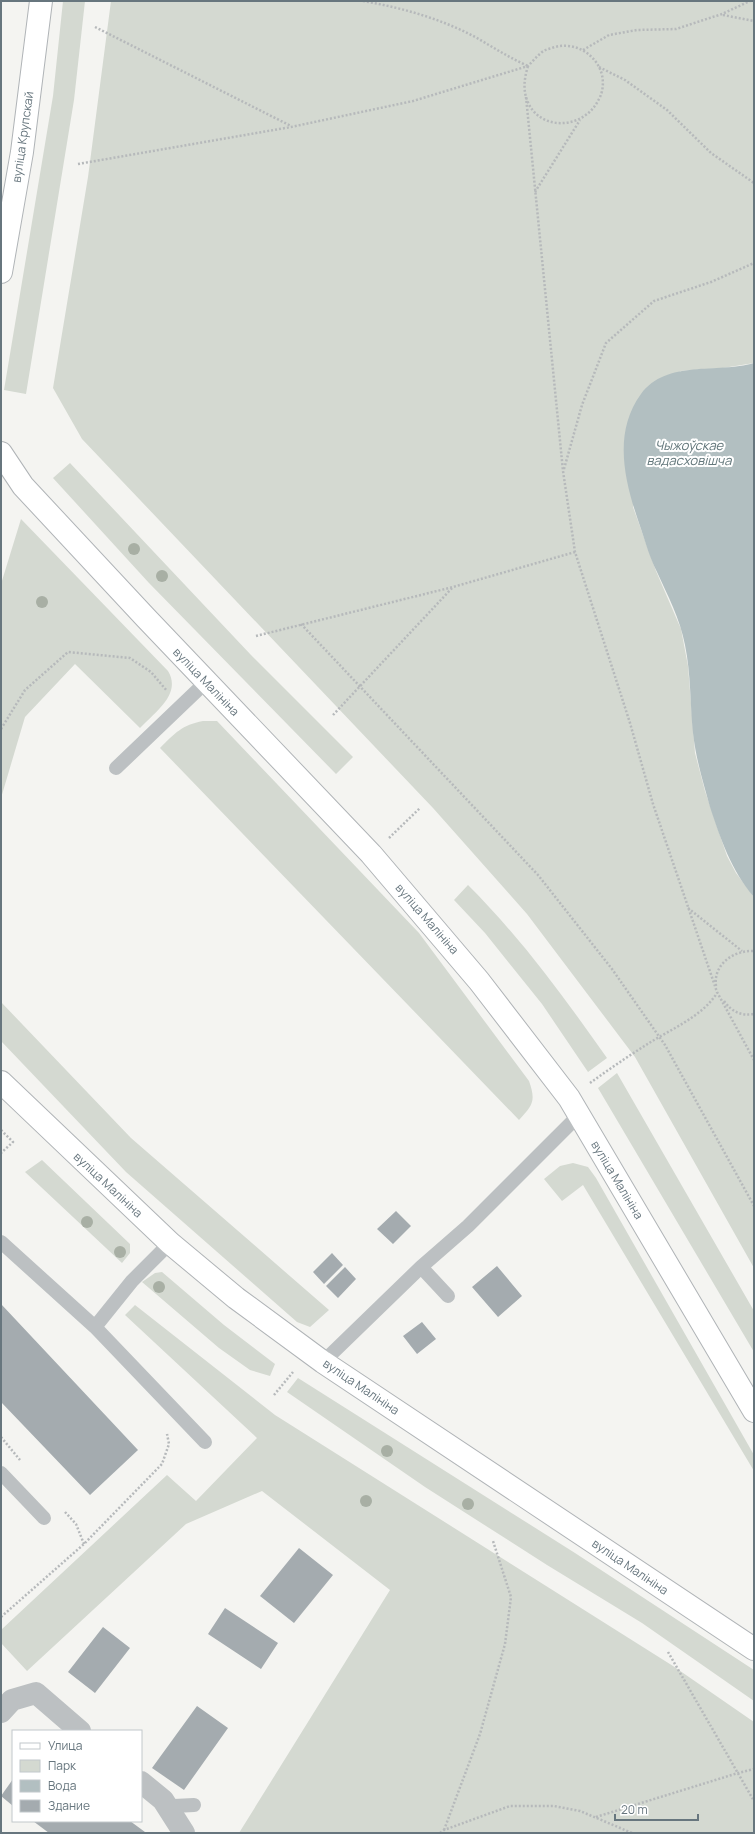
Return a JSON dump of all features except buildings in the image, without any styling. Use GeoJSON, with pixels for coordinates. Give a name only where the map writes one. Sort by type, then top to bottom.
{"type":"FeatureCollection","features":[{"type":"Feature","properties":{"kind":"main road","name":"вуліца Крупскай"},"geometry":{"type":"LineString","coordinates":[[1,272],[22,152],[41,1]]}},
{"type":"Feature","properties":{"kind":"main road","name":"вуліца Малініна"},"geometry":{"type":"LineString","coordinates":[[1,452],[23,486],[206,682],[371,854],[430,921],[479,981],[568,1098],[579,1115],[754,1411]]}},
{"type":"Feature","properties":{"kind":"main road","name":"вуліца Малініна"},"geometry":{"type":"LineString","coordinates":[[1,471],[23,486]]}},
{"type":"Feature","properties":{"kind":"main road","name":"вуліца Малініна"},"geometry":{"type":"LineString","coordinates":[[1,1082],[170,1242],[236,1298],[323,1362],[754,1649]]}},
{"type":"Feature","properties":{"kind":"street"},"geometry":{"type":"LineString","coordinates":[[1,1712],[12,1700],[36,1693],[79,1730]]}},
{"type":"Feature","properties":{"kind":"street"},"geometry":{"type":"LineString","coordinates":[[142,1783],[163,1800],[184,1833]]}},
{"type":"Feature","properties":{"kind":"lane"},"geometry":{"type":"LineString","coordinates":[[116,768],[206,682]]}},
{"type":"Feature","properties":{"kind":"lane"},"geometry":{"type":"LineString","coordinates":[[323,1362],[421,1267],[468,1226],[579,1115]]}},
{"type":"Feature","properties":{"kind":"lane"},"geometry":{"type":"LineString","coordinates":[[1,1242],[95,1327],[205,1442]]}},
{"type":"Feature","properties":{"kind":"lane"},"geometry":{"type":"LineString","coordinates":[[95,1327],[132,1281],[170,1242]]}},
{"type":"Feature","properties":{"kind":"lane"},"geometry":{"type":"LineString","coordinates":[[421,1267],[448,1296]]}},
{"type":"Feature","properties":{"kind":"lane"},"geometry":{"type":"LineString","coordinates":[[1,1473],[44,1518]]}},
{"type":"Feature","properties":{"kind":"lane"},"geometry":{"type":"LineString","coordinates":[[163,1800],[174,1806],[194,1805]]}},
{"type":"Feature","properties":{"kind":"path"},"geometry":{"type":"LineString","coordinates":[[364,1],[424,15],[476,38],[507,57],[528,66]]}},
{"type":"Feature","properties":{"kind":"path"},"geometry":{"type":"LineString","coordinates":[[583,50],[609,35],[637,30],[676,29],[722,14],[750,1]]}},
{"type":"Feature","properties":{"kind":"path"},"geometry":{"type":"LineString","coordinates":[[722,14],[754,20]]}},
{"type":"Feature","properties":{"kind":"path"},"geometry":{"type":"LineString","coordinates":[[95,27],[291,127]]}},
{"type":"Feature","properties":{"kind":"path"},"geometry":{"type":"LineString","coordinates":[[78,164],[291,127],[413,101],[528,66],[542,52],[559,45],[571,46],[583,50],[590,56],[602,73],[602,95],[591,112],[580,120],[567,124],[556,123],[543,118],[533,109],[526,97]]}},
{"type":"Feature","properties":{"kind":"path"},"geometry":{"type":"LineString","coordinates":[[528,66],[524,80],[563,471],[575,552],[630,723],[653,804],[717,992],[754,1060]]}},
{"type":"Feature","properties":{"kind":"path"},"geometry":{"type":"LineString","coordinates":[[599,67],[625,80],[667,110],[711,153],[754,183]]}},
{"type":"Feature","properties":{"kind":"path"},"geometry":{"type":"LineString","coordinates":[[535,193],[580,120]]}},
{"type":"Feature","properties":{"kind":"path"},"geometry":{"type":"LineString","coordinates":[[563,471],[582,405],[606,343],[654,302],[710,282],[754,263]]}},
{"type":"Feature","properties":{"kind":"path"},"geometry":{"type":"LineString","coordinates":[[256,636],[453,587],[575,552]]}},
{"type":"Feature","properties":{"kind":"path"},"geometry":{"type":"LineString","coordinates":[[333,715],[361,687],[453,587]]}},
{"type":"Feature","properties":{"kind":"path"},"geometry":{"type":"LineString","coordinates":[[301,624],[538,875],[612,969],[659,1037],[754,1206]]}},
{"type":"Feature","properties":{"kind":"path"},"geometry":{"type":"LineString","coordinates":[[1,729],[25,690],[68,652],[130,658],[151,672],[180,707]]}},
{"type":"Feature","properties":{"kind":"path"},"geometry":{"type":"LineString","coordinates":[[410,818],[420,808]]}},
{"type":"Feature","properties":{"kind":"path"},"geometry":{"type":"LineString","coordinates":[[688,908],[743,951]]}},
{"type":"Feature","properties":{"kind":"path"},"geometry":{"type":"LineString","coordinates":[[754,951],[743,951],[732,955],[724,962],[718,971],[716,982],[717,992],[730,1009],[738,1013],[754,1014]]}},
{"type":"Feature","properties":{"kind":"path"},"geometry":{"type":"LineString","coordinates":[[625,1058],[692,1016],[711,1002],[717,992]]}},
{"type":"Feature","properties":{"kind":"path"},"geometry":{"type":"LineString","coordinates":[[1,1130],[13,1142],[1,1153]]}},
{"type":"Feature","properties":{"kind":"path"},"geometry":{"type":"LineString","coordinates":[[274,1395],[294,1371]]}},
{"type":"Feature","properties":{"kind":"path"},"geometry":{"type":"LineString","coordinates":[[1,1617],[84,1544],[162,1464],[169,1444],[166,1428]]}},
{"type":"Feature","properties":{"kind":"path"},"geometry":{"type":"LineString","coordinates":[[444,1830],[480,1734],[505,1644],[511,1597],[493,1541]]}},
{"type":"Feature","properties":{"kind":"path"},"geometry":{"type":"LineString","coordinates":[[668,1652],[754,1801]]}},
{"type":"Feature","properties":{"kind":"path"},"geometry":{"type":"LineString","coordinates":[[595,1817],[754,1769]]}},
{"type":"Feature","properties":{"kind":"path"},"geometry":{"type":"LineString","coordinates":[[440,1833],[444,1830],[510,1806],[554,1806],[580,1811],[632,1833]]}},
{"type":"Feature","properties":{"kind":"green space"},"geometry":{"type":"Polygon","coordinates":[[[63,1],[85,1],[74,100],[26,394],[4,390],[53,96],[63,1]]]}},
{"type":"Feature","properties":{"kind":"green space"},"geometry":{"type":"Polygon","coordinates":[[[111,1],[754,1],[754,363],[723,368],[680,371],[633,507],[656,571],[681,629],[688,666],[695,753],[705,791],[727,856],[736,873],[754,897],[754,1268],[635,1057],[527,914],[433,808],[82,439],[53,388],[88,177],[111,1]]]}},
{"type":"Feature","properties":{"kind":"green space"},"geometry":{"type":"Polygon","coordinates":[[[70,463],[251,655],[353,757],[336,774],[149,583],[53,478],[70,463]]]}},
{"type":"Feature","properties":{"kind":"green space"},"geometry":{"type":"Polygon","coordinates":[[[21,519],[168,671],[172,687],[165,702],[140,728],[75,664],[25,717],[1,798],[1,584],[21,519]]]}},
{"type":"Feature","properties":{"kind":"green space"},"geometry":{"type":"Polygon","coordinates":[[[203,721],[217,721],[419,933],[529,1081],[533,1098],[532,1102],[519,1120],[160,748],[179,730],[203,721]]]}},
{"type":"Feature","properties":{"kind":"green space"},"geometry":{"type":"Polygon","coordinates":[[[468,885],[506,926],[541,968],[607,1058],[588,1072],[542,1004],[485,933],[454,900],[468,885]]]}},
{"type":"Feature","properties":{"kind":"green space"},"geometry":{"type":"Polygon","coordinates":[[[1,1002],[131,1138],[329,1310],[310,1327],[297,1322],[126,1172],[1,1041],[1,1002]]]}},
{"type":"Feature","properties":{"kind":"green space"},"geometry":{"type":"Polygon","coordinates":[[[617,1073],[754,1311],[754,1352],[598,1088],[617,1073]]]}},
{"type":"Feature","properties":{"kind":"green space"},"geometry":{"type":"Polygon","coordinates":[[[42,1160],[130,1244],[130,1253],[122,1263],[25,1172],[42,1160]]]}},
{"type":"Feature","properties":{"kind":"green space"},"geometry":{"type":"Polygon","coordinates":[[[573,1163],[588,1167],[596,1178],[754,1455],[754,1471],[583,1185],[562,1201],[544,1179],[560,1166],[573,1163]]]}},
{"type":"Feature","properties":{"kind":"green space"},"geometry":{"type":"Polygon","coordinates":[[[162,1272],[224,1325],[275,1364],[270,1376],[250,1370],[219,1348],[142,1282],[155,1273],[162,1272]]]}},
{"type":"Feature","properties":{"kind":"green space"},"geometry":{"type":"Polygon","coordinates":[[[135,1305],[275,1415],[673,1666],[754,1722],[754,1833],[239,1833],[390,1590],[262,1491],[186,1524],[27,1671],[1,1643],[1,1630],[167,1475],[196,1501],[257,1438],[125,1315],[135,1305]]]}},
{"type":"Feature","properties":{"kind":"green space"},"geometry":{"type":"Polygon","coordinates":[[[298,1378],[575,1553],[754,1670],[754,1701],[642,1623],[547,1565],[425,1487],[287,1392],[298,1378]]]}},
{"type":"Feature","properties":{"kind":"water","name":"Чыжоўскае вадасховішча"},"geometry":{"type":"Polygon","coordinates":[[[754,363],[754,897],[746,887],[733,865],[710,807],[694,743],[687,656],[683,635],[650,556],[635,513],[626,478],[624,443],[626,426],[632,410],[641,394],[652,383],[664,376],[678,372],[724,368],[754,363]]]}}]}
